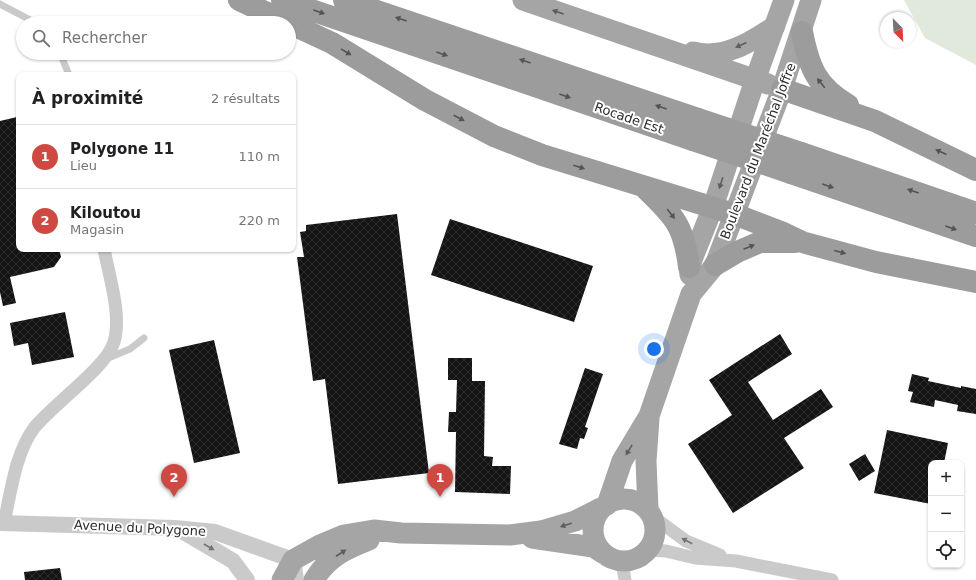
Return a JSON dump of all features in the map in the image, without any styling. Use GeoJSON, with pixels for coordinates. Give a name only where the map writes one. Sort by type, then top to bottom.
{"type":"FeatureCollection","features":[{"type":"Feature","properties":{"kind":"highway"},"geometry":{"type":"LineString","coordinates":[[239,0],[274,16]]}},
{"type":"Feature","properties":{"kind":"highway","name":"Rocade Est"},"geometry":{"type":"LineString","coordinates":[[282,0],[695,130],[801,153],[976,212]]}},
{"type":"Feature","properties":{"kind":"highway","name":"Rocade Est"},"geometry":{"type":"LineString","coordinates":[[344,0],[695,130],[791,173],[976,236]]}},
{"type":"Feature","properties":{"kind":"highway"},"geometry":{"type":"LineString","coordinates":[[296,26],[332,43],[425,100],[494,136],[542,155],[734,214],[781,232],[802,242],[876,262],[976,282]]}},
{"type":"Feature","properties":{"kind":"highway"},"geometry":{"type":"LineString","coordinates":[[802,32],[812,70],[820,83],[838,99],[875,121],[976,170]]}},
{"type":"Feature","properties":{"kind":"highway"},"geometry":{"type":"LineString","coordinates":[[782,89],[875,121]]}},
{"type":"Feature","properties":{"kind":"highway"},"geometry":{"type":"LineString","coordinates":[[644,187],[672,214],[682,231],[689,268]]}},
{"type":"Feature","properties":{"kind":"highway"},"geometry":{"type":"LineString","coordinates":[[715,265],[737,252],[760,242],[802,242]]}},
{"type":"Feature","properties":{"kind":"main road"},"geometry":{"type":"LineString","coordinates":[[523,0],[782,89]]}},
{"type":"Feature","properties":{"kind":"main road","name":"Boulevard du Maréchal Joffre"},"geometry":{"type":"LineString","coordinates":[[691,294],[689,268],[713,207],[755,80],[784,0]]}},
{"type":"Feature","properties":{"kind":"main road","name":"Boulevard du Maréchal Joffre"},"geometry":{"type":"LineString","coordinates":[[604,506],[622,461],[649,416],[691,294],[715,265],[782,89],[802,32],[811,0]]}},
{"type":"Feature","properties":{"kind":"main road"},"geometry":{"type":"LineString","coordinates":[[592,24],[702,54],[719,54],[730,51],[756,38],[775,26]]}},
{"type":"Feature","properties":{"kind":"main road","name":"Boulevard du Maréchal Joffre"},"geometry":{"type":"LineString","coordinates":[[649,416],[646,461],[650,512]]}},
{"type":"Feature","properties":{"kind":"main road"},"geometry":{"type":"LineString","coordinates":[[282,580],[295,570],[320,545],[344,535],[374,530],[400,533],[510,534],[541,532],[564,526],[612,501],[631,499],[639,503],[650,512],[655,527],[655,536],[648,550],[632,560],[617,565]]}},
{"type":"Feature","properties":{"kind":"main road"},"geometry":{"type":"LineString","coordinates":[[604,506],[593,524],[593,535],[597,545],[617,565]]}},
{"type":"Feature","properties":{"kind":"main road"},"geometry":{"type":"LineString","coordinates":[[314,580],[323,566],[348,548],[370,540],[400,533]]}},
{"type":"Feature","properties":{"kind":"main road"},"geometry":{"type":"LineString","coordinates":[[510,534],[593,547],[617,565]]}},
{"type":"Feature","properties":{"kind":"street"},"geometry":{"type":"LineString","coordinates":[[2,523],[20,456],[34,428],[102,361],[114,342],[116,312],[105,252]]}},
{"type":"Feature","properties":{"kind":"street"},"geometry":{"type":"LineString","coordinates":[[650,512],[686,541],[736,561]]}},
{"type":"Feature","properties":{"kind":"street","name":"Avenue du Polygone"},"geometry":{"type":"LineString","coordinates":[[2,523],[175,528],[215,532],[295,570]]}},
{"type":"Feature","properties":{"kind":"street"},"geometry":{"type":"LineString","coordinates":[[175,528],[233,561],[247,580]]}},
{"type":"Feature","properties":{"kind":"street"},"geometry":{"type":"LineString","coordinates":[[648,550],[696,558],[736,561],[832,580]]}},
{"type":"Feature","properties":{"kind":"lane"},"geometry":{"type":"LineString","coordinates":[[0,4],[23,16]]}},
{"type":"Feature","properties":{"kind":"lane"},"geometry":{"type":"LineString","coordinates":[[63,60],[68,72]]}},
{"type":"Feature","properties":{"kind":"lane"},"geometry":{"type":"LineString","coordinates":[[102,361],[130,349],[144,338]]}},
{"type":"Feature","properties":{"kind":"shaded area"},"geometry":{"type":"Polygon","coordinates":[[[904,0],[976,0],[976,65],[925,38],[916,22],[916,12],[911,12],[904,0]]]}},
{"type":"Feature","properties":{"kind":"building"},"geometry":{"type":"Polygon","coordinates":[[[16,117],[16,252],[60,252],[61,257],[54,267],[10,277],[16,303],[3,306],[0,292],[0,121],[16,117]]]}},
{"type":"Feature","properties":{"kind":"building"},"geometry":{"type":"Polygon","coordinates":[[[397,214],[429,473],[338,484],[325,379],[313,381],[297,257],[304,257],[300,232],[306,231],[306,225],[397,214]]]}},
{"type":"Feature","properties":{"kind":"building"},"geometry":{"type":"Polygon","coordinates":[[[450,219],[593,266],[574,322],[431,275],[450,219]]]}},
{"type":"Feature","properties":{"kind":"building"},"geometry":{"type":"Polygon","coordinates":[[[65,312],[74,357],[32,365],[28,343],[14,346],[10,323],[65,312]]]}},
{"type":"Feature","properties":{"kind":"building"},"geometry":{"type":"Polygon","coordinates":[[[780,334],[792,354],[748,382],[773,420],[821,389],[833,407],[784,438],[804,468],[733,513],[688,444],[732,415],[709,380],[780,334]]]}},
{"type":"Feature","properties":{"kind":"building"},"geometry":{"type":"Polygon","coordinates":[[[214,340],[240,453],[194,463],[169,350],[214,340]]]}},
{"type":"Feature","properties":{"kind":"building"},"geometry":{"type":"Polygon","coordinates":[[[448,358],[472,358],[472,381],[485,381],[484,456],[493,457],[492,466],[511,466],[510,494],[455,492],[456,432],[448,432],[449,412],[456,412],[457,380],[448,380],[448,358]]]}},
{"type":"Feature","properties":{"kind":"building"},"geometry":{"type":"Polygon","coordinates":[[[585,368],[603,374],[585,427],[588,428],[584,439],[580,438],[577,449],[559,444],[585,368]]]}},
{"type":"Feature","properties":{"kind":"building"},"geometry":{"type":"Polygon","coordinates":[[[912,374],[929,378],[928,381],[961,388],[961,386],[976,389],[976,414],[957,411],[958,405],[935,400],[934,407],[910,402],[913,392],[908,391],[912,374]]]}},
{"type":"Feature","properties":{"kind":"building"},"geometry":{"type":"Polygon","coordinates":[[[887,430],[948,443],[945,460],[928,460],[928,503],[874,493],[887,430]]]}},
{"type":"Feature","properties":{"kind":"building"},"geometry":{"type":"Polygon","coordinates":[[[865,454],[875,471],[859,481],[849,464],[865,454]]]}},
{"type":"Feature","properties":{"kind":"building"},"geometry":{"type":"Polygon","coordinates":[[[60,568],[62,580],[25,580],[24,572],[60,568]]]}},
{"type":"Feature","properties":{"kind":"place","name":"Kiloutou"},"geometry":{"type":"Point","coordinates":[174,497]}},
{"type":"Feature","properties":{"kind":"place","name":"Polygone 11"},"geometry":{"type":"Point","coordinates":[440,497]}}]}
